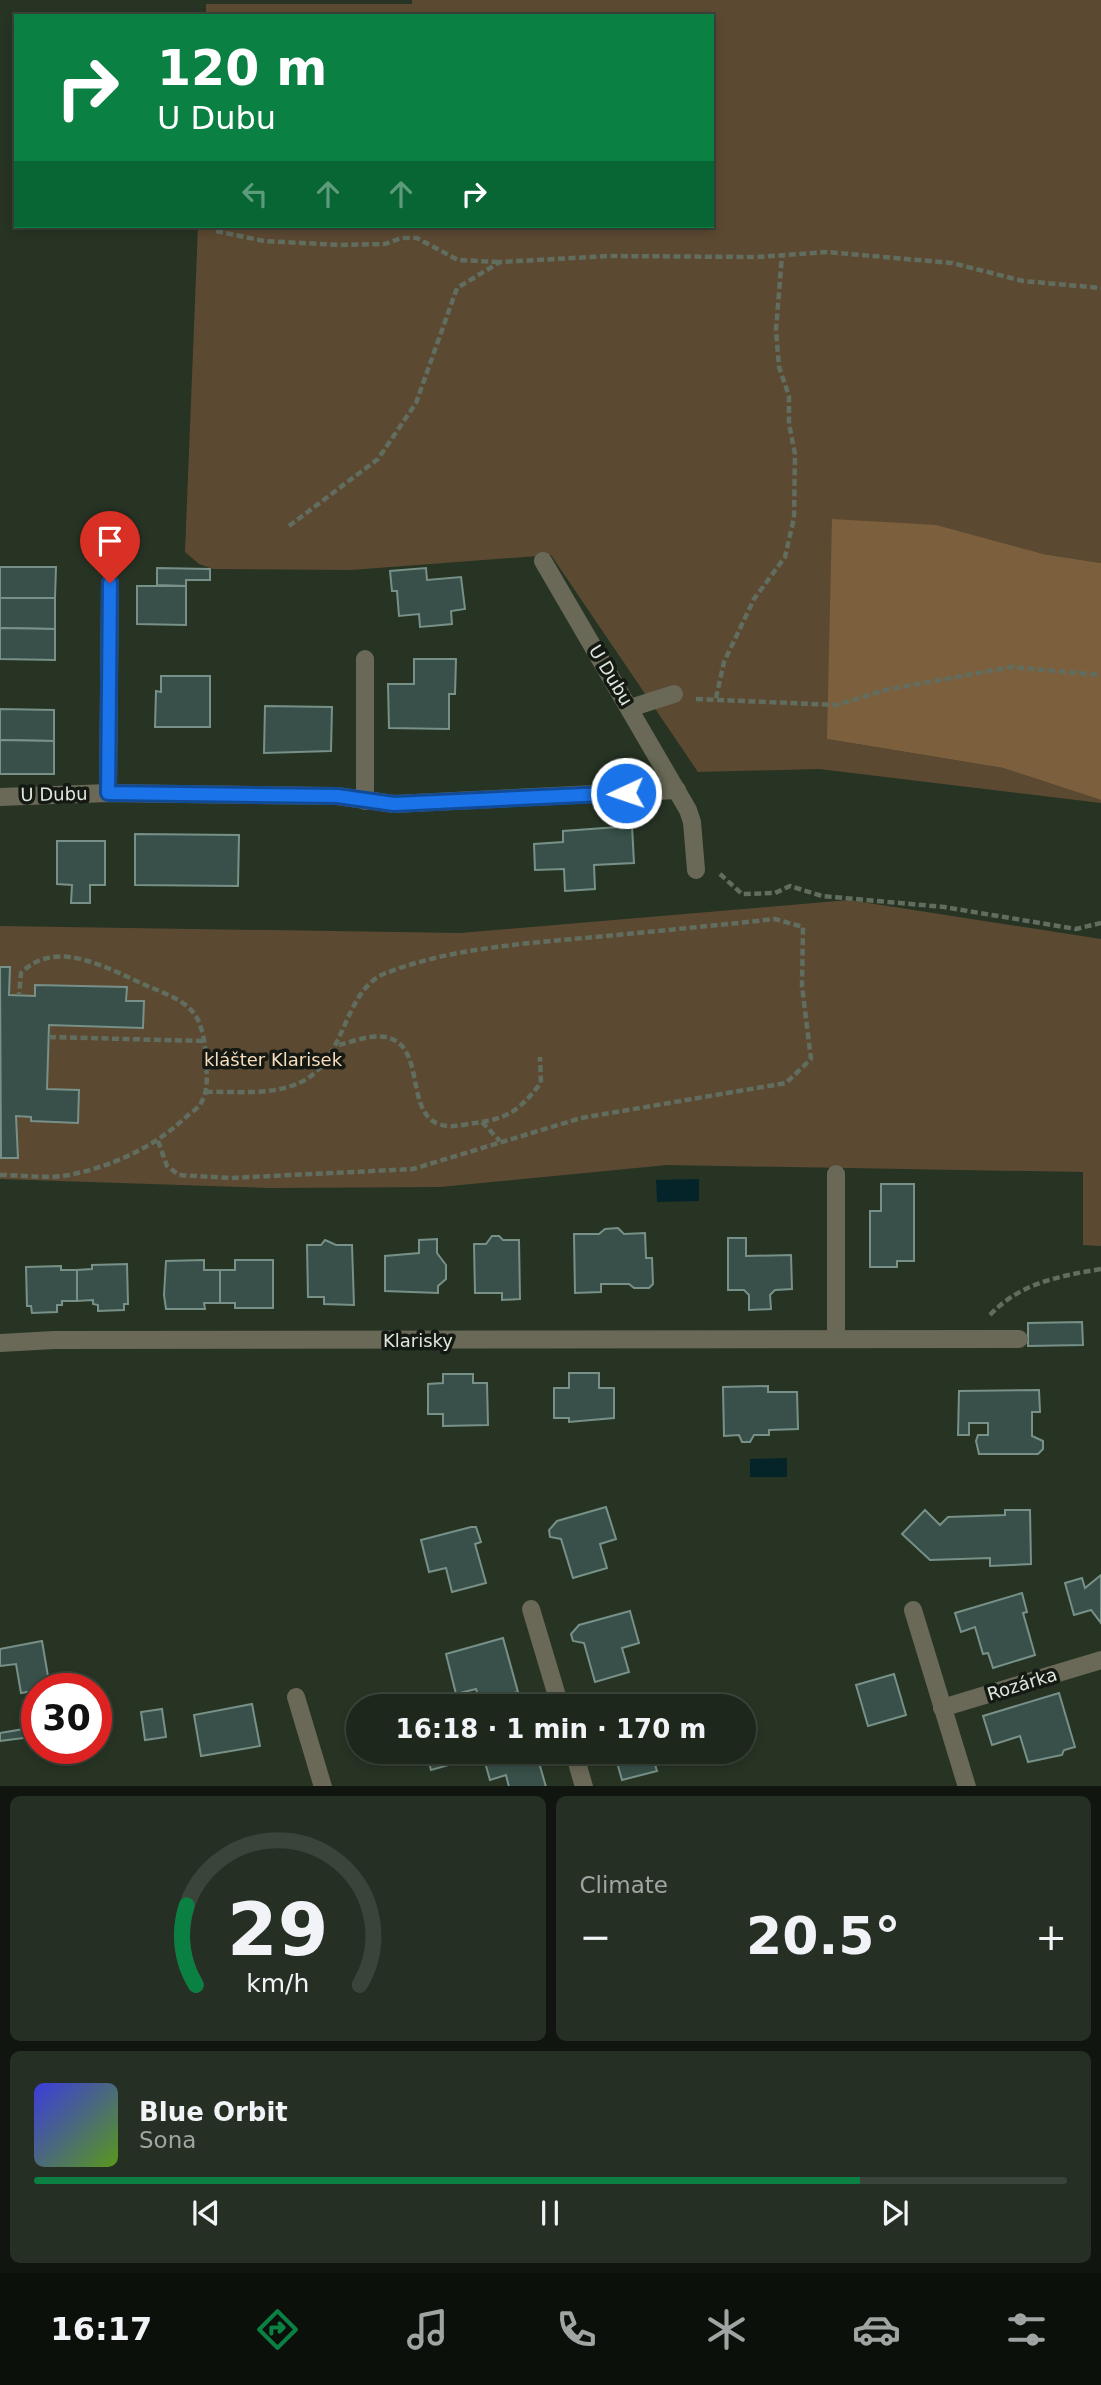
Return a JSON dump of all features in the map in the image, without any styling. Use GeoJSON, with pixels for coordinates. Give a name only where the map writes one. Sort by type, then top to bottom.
{"type":"FeatureCollection","features":[{"type":"Feature","properties":{"kind":"street","name":"U Dubu"},"geometry":{"type":"LineString","coordinates":[[542,561],[677,790],[692,822],[696,870]]}},
{"type":"Feature","properties":{"kind":"street","name":"U Dubu"},"geometry":{"type":"LineString","coordinates":[[108,793],[110,583]]}},
{"type":"Feature","properties":{"kind":"street"},"geometry":{"type":"LineString","coordinates":[[365,659],[365,801]]}},
{"type":"Feature","properties":{"kind":"street"},"geometry":{"type":"LineString","coordinates":[[630,708],[674,694]]}},
{"type":"Feature","properties":{"kind":"street","name":"U Dubu"},"geometry":{"type":"LineString","coordinates":[[0,797],[108,793],[337,796],[394,804],[677,790]]}},
{"type":"Feature","properties":{"kind":"street"},"geometry":{"type":"LineString","coordinates":[[836,1174],[836,1339]]}},
{"type":"Feature","properties":{"kind":"street","name":"Klarisky"},"geometry":{"type":"LineString","coordinates":[[0,1343],[54,1340],[1019,1339]]}},
{"type":"Feature","properties":{"kind":"street"},"geometry":{"type":"LineString","coordinates":[[531,1609],[556,1694]]}},
{"type":"Feature","properties":{"kind":"street"},"geometry":{"type":"LineString","coordinates":[[913,1610],[967,1786]]}},
{"type":"Feature","properties":{"kind":"street","name":"Rozárka"},"geometry":{"type":"LineString","coordinates":[[942,1708],[1101,1660]]}},
{"type":"Feature","properties":{"kind":"street"},"geometry":{"type":"LineString","coordinates":[[296,1697],[323,1786]]}},
{"type":"Feature","properties":{"kind":"street"},"geometry":{"type":"LineString","coordinates":[[577,1764],[584,1786]]}},
{"type":"Feature","properties":{"kind":"path"},"geometry":{"type":"LineString","coordinates":[[216,231],[264,241],[341,245],[385,244],[417,238],[458,260],[500,262],[609,256],[782,255],[827,252],[952,263],[1023,281],[1101,288]]}},
{"type":"Feature","properties":{"kind":"path"},"geometry":{"type":"LineString","coordinates":[[716,698],[724,662],[754,599],[785,557],[794,518],[795,454],[789,424],[789,396],[779,367],[776,330],[782,255]]}},
{"type":"Feature","properties":{"kind":"path"},"geometry":{"type":"LineString","coordinates":[[289,526],[378,459],[416,403],[457,288],[500,262]]}},
{"type":"Feature","properties":{"kind":"path"},"geometry":{"type":"LineString","coordinates":[[674,694],[678,701],[716,698],[837,705],[885,690],[1011,667],[1101,675]]}},
{"type":"Feature","properties":{"kind":"path"},"geometry":{"type":"LineString","coordinates":[[714,865],[721,876],[742,894],[775,893],[790,886],[822,896],[944,907],[1076,929],[1101,924]]}},
{"type":"Feature","properties":{"kind":"path"},"geometry":{"type":"LineString","coordinates":[[158,1141],[167,1166],[179,1175],[231,1178],[413,1169],[581,1118],[786,1083],[811,1059],[802,986],[803,927],[775,919],[517,944],[421,962],[383,974],[369,984],[350,1013],[338,1045],[327,1061],[300,1083],[260,1091],[204,1092]]}},
{"type":"Feature","properties":{"kind":"path"},"geometry":{"type":"LineString","coordinates":[[0,1175],[67,1175],[120,1160],[158,1141],[202,1102],[204,1092],[206,1054],[203,1041],[191,1009],[172,997],[80,958],[52,957],[33,961],[21,973],[19,995]]}},
{"type":"Feature","properties":{"kind":"path"},"geometry":{"type":"LineString","coordinates":[[338,1045],[381,1035],[398,1043],[409,1055],[420,1104],[428,1116],[447,1126],[508,1116],[521,1107],[541,1083],[540,1057]]}},
{"type":"Feature","properties":{"kind":"path"},"geometry":{"type":"LineString","coordinates":[[49,1037],[203,1041]]}},
{"type":"Feature","properties":{"kind":"path"},"geometry":{"type":"LineString","coordinates":[[481,1122],[500,1142]]}},
{"type":"Feature","properties":{"kind":"path"},"geometry":{"type":"LineString","coordinates":[[987,1319],[1003,1301],[1028,1286],[1056,1277],[1101,1269]]}},
{"type":"Feature","properties":{"kind":"green space"},"geometry":{"type":"Polygon","coordinates":[[[412,0],[1101,0],[1101,563],[1043,554],[827,739],[1003,768],[1101,800],[1101,803],[819,769],[698,772],[551,555],[351,570],[213,569],[199,564],[185,552],[198,228],[714,228],[714,14],[206,14],[206,4],[412,4],[412,0]]]}},
{"type":"Feature","properties":{"kind":"green space","name":"klášter Klarisek"},"geometry":{"type":"Polygon","coordinates":[[[849,900],[1101,939],[1101,1246],[1083,1245],[1083,1172],[667,1165],[440,1187],[270,1188],[0,1179],[0,926],[460,933],[849,900]]]}},
{"type":"Feature","properties":{"kind":"shaded area"},"geometry":{"type":"Polygon","coordinates":[[[832,519],[936,525],[1043,554],[1101,563],[1101,800],[1003,768],[827,739],[832,519]]]}},
{"type":"Feature","properties":{"kind":"water"},"geometry":{"type":"Polygon","coordinates":[[[699,1179],[699,1201],[657,1202],[656,1180],[699,1179]]]}},
{"type":"Feature","properties":{"kind":"water"},"geometry":{"type":"Polygon","coordinates":[[[787,1458],[787,1477],[750,1477],[750,1459],[787,1458]]]}},
{"type":"Feature","properties":{"kind":"building"},"geometry":{"type":"Polygon","coordinates":[[[0,567],[56,567],[55,598],[0,598],[0,567]]]}},
{"type":"Feature","properties":{"kind":"building"},"geometry":{"type":"Polygon","coordinates":[[[157,568],[210,569],[210,580],[186,580],[186,586],[157,585],[157,568]]]}},
{"type":"Feature","properties":{"kind":"building"},"geometry":{"type":"Polygon","coordinates":[[[426,568],[427,580],[461,577],[465,609],[451,611],[452,624],[420,627],[419,614],[399,616],[397,591],[392,591],[390,571],[426,568]]]}},
{"type":"Feature","properties":{"kind":"building"},"geometry":{"type":"Polygon","coordinates":[[[137,586],[186,586],[186,625],[137,624],[137,586]]]}},
{"type":"Feature","properties":{"kind":"building"},"geometry":{"type":"Polygon","coordinates":[[[0,598],[55,598],[55,629],[0,628],[0,598]]]}},
{"type":"Feature","properties":{"kind":"building"},"geometry":{"type":"Polygon","coordinates":[[[0,628],[55,629],[55,660],[0,659],[0,628]]]}},
{"type":"Feature","properties":{"kind":"building"},"geometry":{"type":"Polygon","coordinates":[[[414,659],[456,659],[455,694],[449,694],[449,729],[389,728],[388,684],[414,684],[414,659]]]}},
{"type":"Feature","properties":{"kind":"building"},"geometry":{"type":"Polygon","coordinates":[[[161,676],[210,676],[210,727],[155,727],[156,691],[161,692],[161,676]]]}},
{"type":"Feature","properties":{"kind":"building"},"geometry":{"type":"Polygon","coordinates":[[[265,706],[332,707],[331,751],[264,753],[265,706]]]}},
{"type":"Feature","properties":{"kind":"building"},"geometry":{"type":"Polygon","coordinates":[[[0,709],[54,710],[54,741],[0,740],[0,709]]]}},
{"type":"Feature","properties":{"kind":"building"},"geometry":{"type":"Polygon","coordinates":[[[0,740],[54,741],[54,774],[0,774],[0,740]]]}},
{"type":"Feature","properties":{"kind":"building"},"geometry":{"type":"Polygon","coordinates":[[[632,826],[634,863],[594,865],[595,889],[565,891],[564,869],[535,870],[534,844],[563,842],[563,831],[632,826]]]}},
{"type":"Feature","properties":{"kind":"building"},"geometry":{"type":"Polygon","coordinates":[[[135,834],[239,835],[238,886],[135,885],[135,834]]]}},
{"type":"Feature","properties":{"kind":"building"},"geometry":{"type":"Polygon","coordinates":[[[57,841],[105,841],[105,885],[90,885],[90,903],[71,903],[72,885],[57,884],[57,841]]]}},
{"type":"Feature","properties":{"kind":"building"},"geometry":{"type":"Polygon","coordinates":[[[0,967],[10,967],[9,995],[35,996],[35,985],[127,987],[126,1001],[144,1001],[143,1028],[49,1025],[47,1089],[79,1090],[78,1123],[31,1121],[31,1117],[16,1116],[18,1158],[1,1158],[0,967]]]}},
{"type":"Feature","properties":{"kind":"building"},"geometry":{"type":"Polygon","coordinates":[[[881,1184],[914,1184],[914,1261],[897,1261],[897,1267],[870,1267],[870,1211],[881,1211],[881,1184]]]}},
{"type":"Feature","properties":{"kind":"building"},"geometry":{"type":"Polygon","coordinates":[[[618,1228],[624,1234],[645,1233],[646,1258],[652,1258],[653,1284],[649,1288],[634,1288],[629,1284],[601,1284],[601,1292],[575,1293],[574,1234],[599,1234],[605,1229],[618,1228]]]}},
{"type":"Feature","properties":{"kind":"building"},"geometry":{"type":"Polygon","coordinates":[[[492,1236],[499,1236],[503,1240],[519,1240],[520,1299],[502,1300],[502,1293],[475,1293],[474,1244],[486,1244],[492,1236]]]}},
{"type":"Feature","properties":{"kind":"building"},"geometry":{"type":"Polygon","coordinates":[[[728,1238],[746,1238],[746,1256],[791,1255],[792,1289],[775,1290],[770,1295],[771,1309],[749,1310],[749,1295],[744,1290],[728,1290],[728,1238]]]}},
{"type":"Feature","properties":{"kind":"building"},"geometry":{"type":"Polygon","coordinates":[[[437,1239],[437,1253],[446,1265],[446,1279],[438,1286],[438,1293],[385,1291],[385,1256],[419,1253],[419,1240],[437,1239]]]}},
{"type":"Feature","properties":{"kind":"building"},"geometry":{"type":"Polygon","coordinates":[[[325,1240],[336,1245],[352,1245],[354,1305],[324,1304],[324,1297],[308,1297],[307,1245],[321,1245],[325,1240]]]}},
{"type":"Feature","properties":{"kind":"building"},"geometry":{"type":"Polygon","coordinates":[[[204,1260],[204,1270],[220,1270],[220,1303],[204,1303],[205,1309],[166,1309],[166,1261],[204,1260]]]}},
{"type":"Feature","properties":{"kind":"building"},"geometry":{"type":"Polygon","coordinates":[[[235,1260],[273,1260],[273,1308],[235,1308],[235,1303],[220,1303],[220,1270],[235,1270],[235,1260]]]}},
{"type":"Feature","properties":{"kind":"building"},"geometry":{"type":"Polygon","coordinates":[[[127,1264],[128,1304],[124,1304],[124,1310],[98,1311],[98,1305],[93,1304],[93,1300],[77,1301],[77,1270],[92,1269],[92,1265],[127,1264]]]}},
{"type":"Feature","properties":{"kind":"building"},"geometry":{"type":"Polygon","coordinates":[[[61,1266],[61,1270],[77,1270],[77,1301],[62,1301],[62,1305],[57,1305],[57,1312],[32,1313],[31,1306],[27,1306],[26,1267],[61,1266]]]}},
{"type":"Feature","properties":{"kind":"building"},"geometry":{"type":"Polygon","coordinates":[[[1082,1322],[1083,1345],[1028,1346],[1028,1323],[1082,1322]]]}},
{"type":"Feature","properties":{"kind":"building"},"geometry":{"type":"Polygon","coordinates":[[[569,1373],[599,1373],[599,1388],[614,1388],[614,1418],[569,1422],[569,1418],[554,1418],[554,1388],[569,1388],[569,1373]]]}},
{"type":"Feature","properties":{"kind":"building"},"geometry":{"type":"Polygon","coordinates":[[[443,1374],[473,1374],[473,1383],[487,1383],[488,1425],[443,1426],[443,1414],[428,1414],[428,1384],[443,1383],[443,1374]]]}},
{"type":"Feature","properties":{"kind":"building"},"geometry":{"type":"Polygon","coordinates":[[[768,1386],[768,1392],[797,1392],[798,1429],[769,1430],[769,1435],[754,1435],[750,1442],[742,1442],[739,1435],[724,1436],[723,1387],[768,1386]]]}},
{"type":"Feature","properties":{"kind":"building"},"geometry":{"type":"Polygon","coordinates":[[[1039,1390],[1040,1412],[1032,1412],[1032,1436],[1043,1441],[1043,1449],[1038,1454],[979,1454],[976,1441],[978,1435],[988,1435],[988,1423],[969,1423],[969,1435],[958,1435],[959,1391],[1039,1390]]]}},
{"type":"Feature","properties":{"kind":"building"},"geometry":{"type":"Polygon","coordinates":[[[606,1507],[616,1539],[600,1544],[607,1568],[573,1578],[561,1539],[550,1537],[549,1530],[557,1521],[606,1507]]]}},
{"type":"Feature","properties":{"kind":"building"},"geometry":{"type":"Polygon","coordinates":[[[925,1510],[940,1525],[948,1517],[1005,1515],[1005,1510],[1030,1510],[1031,1564],[990,1566],[990,1558],[930,1560],[902,1534],[925,1510]]]}},
{"type":"Feature","properties":{"kind":"building"},"geometry":{"type":"Polygon","coordinates":[[[476,1527],[481,1542],[475,1544],[486,1583],[452,1592],[446,1568],[429,1572],[421,1540],[476,1527]]]}},
{"type":"Feature","properties":{"kind":"building"},"geometry":{"type":"Polygon","coordinates":[[[1101,1575],[1101,1623],[1091,1610],[1074,1615],[1065,1583],[1082,1578],[1085,1588],[1101,1575]]]}},
{"type":"Feature","properties":{"kind":"building"},"geometry":{"type":"Polygon","coordinates":[[[1022,1593],[1027,1612],[1023,1613],[1035,1655],[993,1668],[988,1653],[983,1654],[975,1627],[961,1632],[955,1613],[1022,1593]]]}},
{"type":"Feature","properties":{"kind":"building"},"geometry":{"type":"Polygon","coordinates":[[[630,1611],[639,1643],[622,1648],[629,1672],[595,1682],[584,1643],[573,1641],[571,1634],[579,1625],[630,1611]]]}},
{"type":"Feature","properties":{"kind":"building"},"geometry":{"type":"Polygon","coordinates":[[[503,1638],[518,1692],[478,1694],[476,1689],[456,1694],[446,1654],[503,1638]]]}},
{"type":"Feature","properties":{"kind":"building"},"geometry":{"type":"Polygon","coordinates":[[[42,1641],[47,1673],[21,1673],[21,1693],[16,1664],[0,1666],[0,1649],[42,1641]]]}},
{"type":"Feature","properties":{"kind":"building"},"geometry":{"type":"Polygon","coordinates":[[[894,1674],[906,1715],[868,1726],[856,1685],[894,1674]]]}},
{"type":"Feature","properties":{"kind":"building"},"geometry":{"type":"Polygon","coordinates":[[[1059,1693],[1075,1747],[1064,1750],[1062,1755],[1028,1762],[1020,1736],[992,1745],[983,1716],[1059,1693]]]}},
{"type":"Feature","properties":{"kind":"building"},"geometry":{"type":"Polygon","coordinates":[[[252,1704],[260,1746],[201,1756],[194,1715],[252,1704]]]}},
{"type":"Feature","properties":{"kind":"building"},"geometry":{"type":"Polygon","coordinates":[[[162,1709],[166,1737],[145,1740],[141,1712],[162,1709]]]}},
{"type":"Feature","properties":{"kind":"building"},"geometry":{"type":"Polygon","coordinates":[[[21,1730],[21,1738],[0,1741],[0,1733],[21,1730]]]}},
{"type":"Feature","properties":{"kind":"building"},"geometry":{"type":"Polygon","coordinates":[[[429,1764],[452,1764],[431,1770],[429,1764]]]}},
{"type":"Feature","properties":{"kind":"building"},"geometry":{"type":"Polygon","coordinates":[[[485,1764],[539,1764],[546,1786],[509,1786],[506,1775],[490,1780],[485,1764]]]}},
{"type":"Feature","properties":{"kind":"building"},"geometry":{"type":"Polygon","coordinates":[[[617,1764],[655,1764],[657,1771],[622,1780],[617,1764]]]}},
{"type":"Feature","properties":{"kind":"route"},"geometry":{"type":"LineString","coordinates":[[110,583],[108,793],[337,796],[394,804],[626,793]]}}]}
